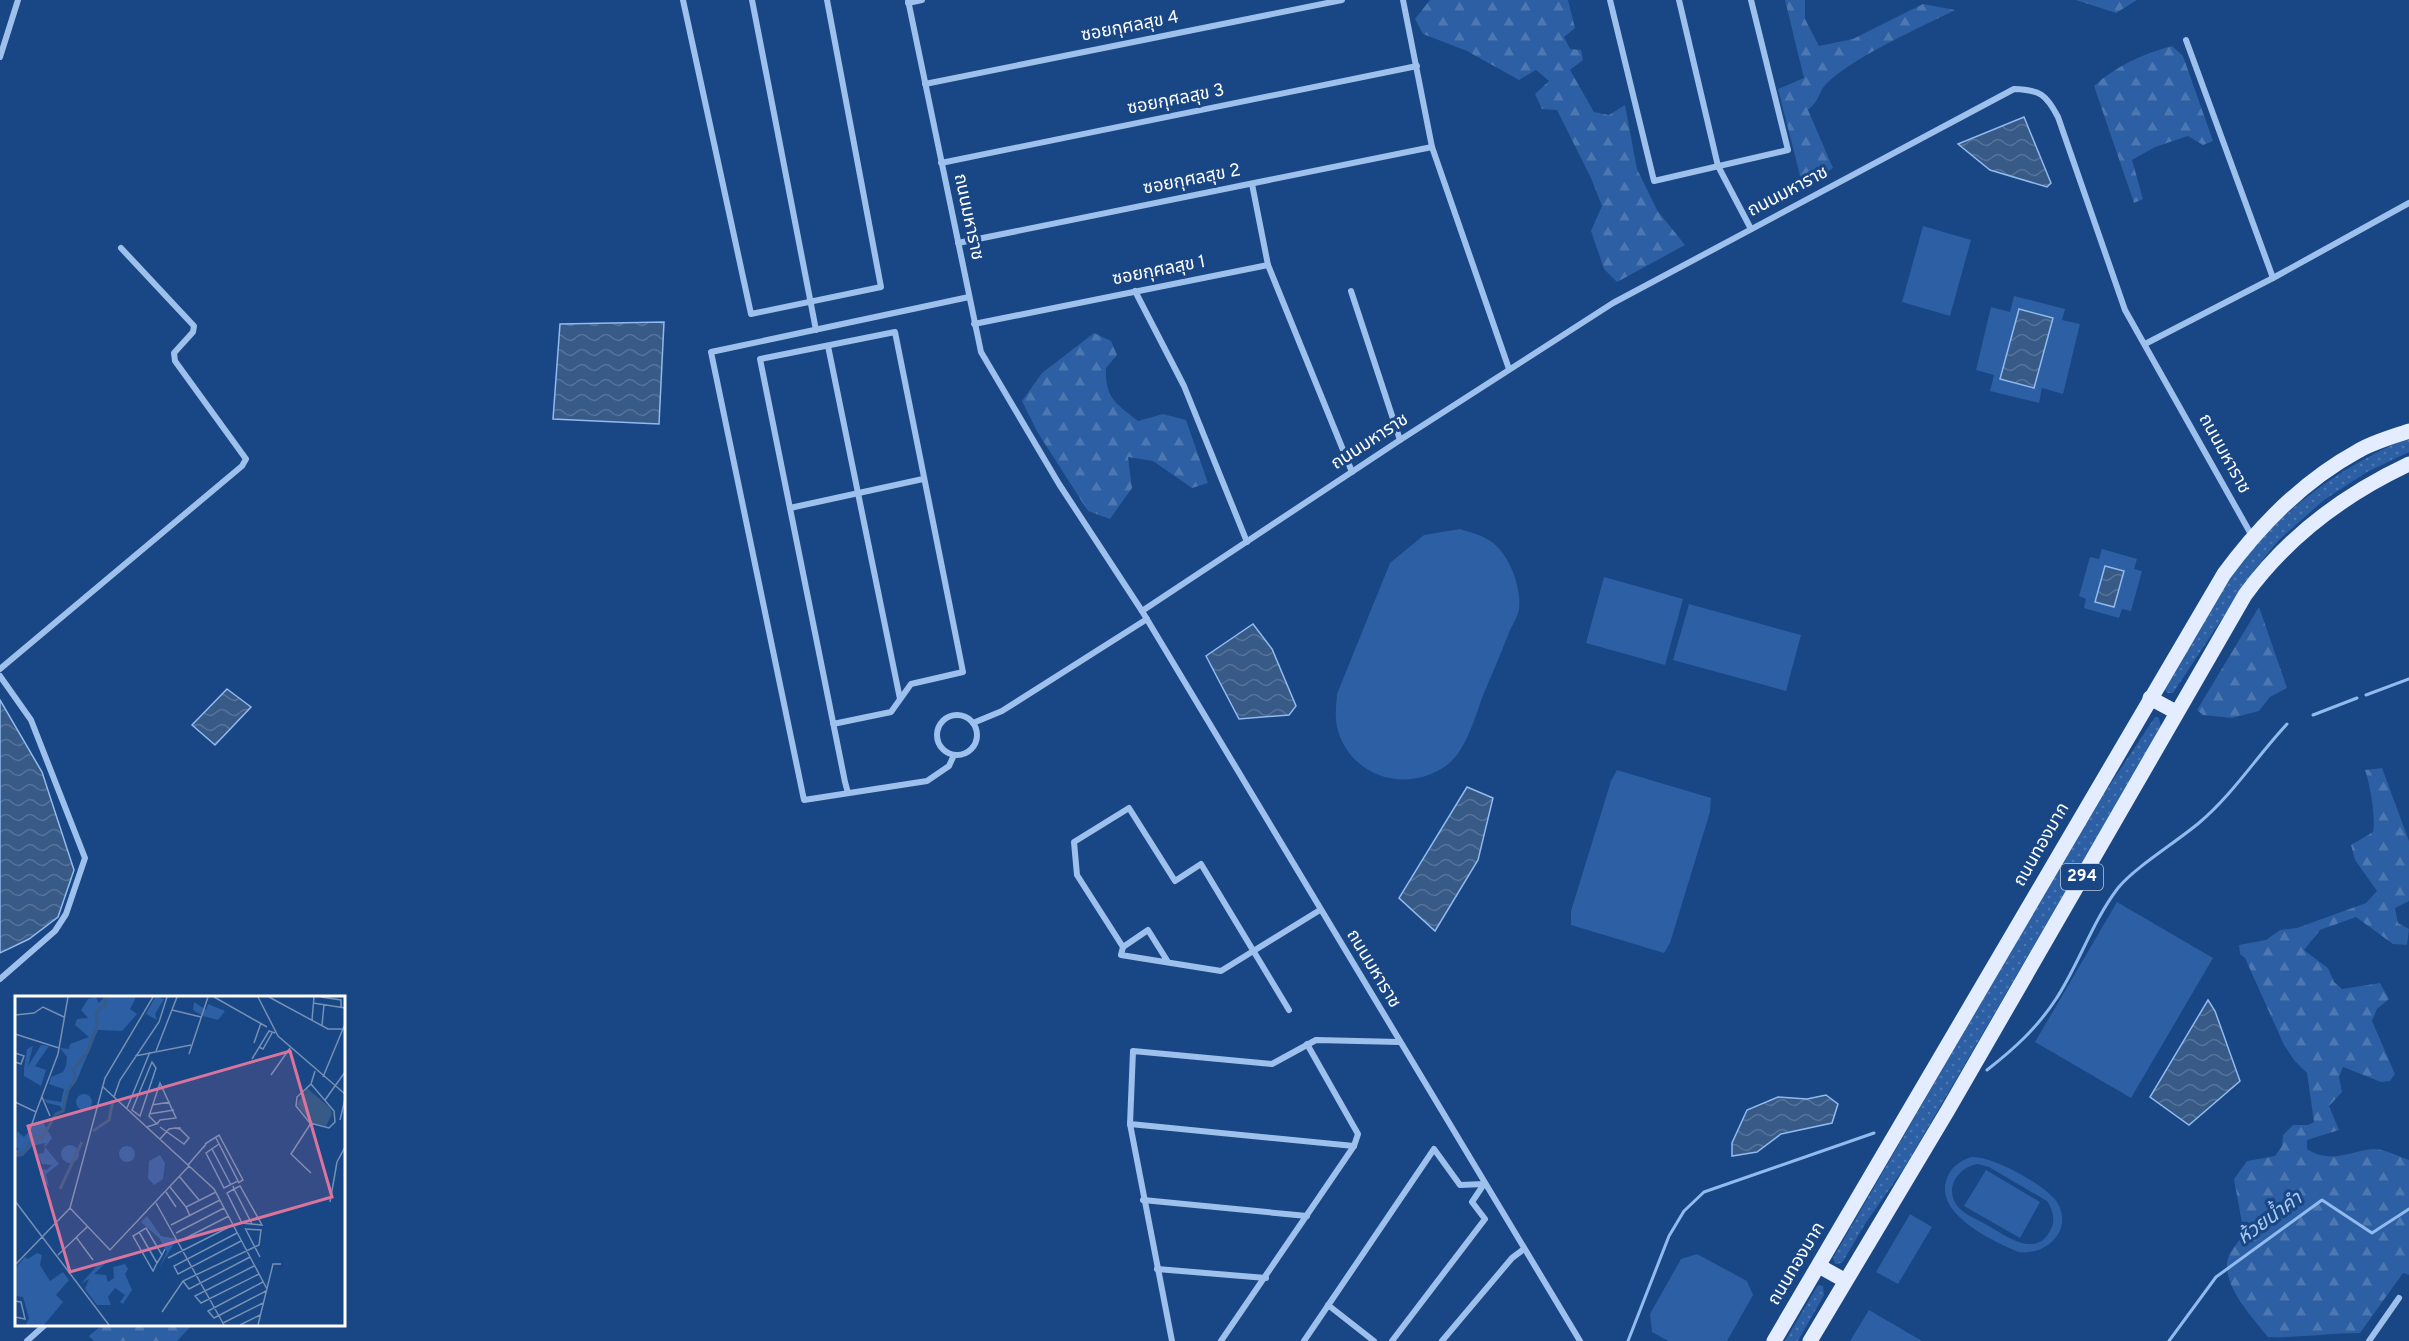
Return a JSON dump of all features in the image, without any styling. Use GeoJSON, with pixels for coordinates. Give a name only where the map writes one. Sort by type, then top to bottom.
{"type":"FeatureCollection","features":[{"type":"Feature","properties":{"kind":"main road","name":"ถนนทองมาก"},"geometry":{"type":"LineString","coordinates":[[1774,1341],[2224,574],[2252,536],[2282,506],[2323,472],[2359,450],[2409,431]]}},
{"type":"Feature","properties":{"kind":"main road","name":"294"},"geometry":{"type":"LineString","coordinates":[[1810,1341],[1844,1280],[1948,1110],[2245,595],[2267,566],[2294,539],[2337,503],[2374,480],[2409,464]]}},
{"type":"Feature","properties":{"kind":"main road"},"geometry":{"type":"LineString","coordinates":[[2151,698],[2176,712]]}},
{"type":"Feature","properties":{"kind":"main road"},"geometry":{"type":"LineString","coordinates":[[1819,1266],[1844,1280]]}},
{"type":"Feature","properties":{"kind":"street"},"geometry":{"type":"LineString","coordinates":[[0,57],[18,0]]}},
{"type":"Feature","properties":{"kind":"street"},"geometry":{"type":"LineString","coordinates":[[683,0],[751,314],[881,288],[827,0]]}},
{"type":"Feature","properties":{"kind":"street"},"geometry":{"type":"LineString","coordinates":[[752,0],[816,330]]}},
{"type":"Feature","properties":{"kind":"street"},"geometry":{"type":"LineString","coordinates":[[908,1],[922,0]]}},
{"type":"Feature","properties":{"kind":"street","name":"ซอยกุศลสุข 4"},"geometry":{"type":"LineString","coordinates":[[925,84],[1342,0]]}},
{"type":"Feature","properties":{"kind":"street"},"geometry":{"type":"LineString","coordinates":[[1403,0],[1432,147],[1509,369]]}},
{"type":"Feature","properties":{"kind":"street"},"geometry":{"type":"LineString","coordinates":[[1610,0],[1654,181],[1788,150],[1751,0]]}},
{"type":"Feature","properties":{"kind":"street"},"geometry":{"type":"LineString","coordinates":[[1679,0],[1718,166],[1751,229]]}},
{"type":"Feature","properties":{"kind":"street","name":"ถนนมหาราช"},"geometry":{"type":"LineString","coordinates":[[908,1],[981,352],[1059,484],[1147,619],[1580,1341]]}},
{"type":"Feature","properties":{"kind":"street"},"geometry":{"type":"LineString","coordinates":[[2186,40],[2273,278]]}},
{"type":"Feature","properties":{"kind":"street","name":"ซอยกุศลสุข 3"},"geometry":{"type":"LineString","coordinates":[[941,163],[1417,66]]}},
{"type":"Feature","properties":{"kind":"street","name":"ถนนมหาราช"},"geometry":{"type":"LineString","coordinates":[[1142,611],[1400,440],[1613,303],[2014,89],[2033,89],[2049,99],[2058,117],[2125,310],[2252,536]]}},
{"type":"Feature","properties":{"kind":"street","name":"ซอยกุศลสุข 2"},"geometry":{"type":"LineString","coordinates":[[958,243],[1432,147]]}},
{"type":"Feature","properties":{"kind":"street"},"geometry":{"type":"LineString","coordinates":[[1252,184],[1268,265],[1352,472]]}},
{"type":"Feature","properties":{"kind":"street"},"geometry":{"type":"LineString","coordinates":[[2145,344],[2273,278],[2409,203]]}},
{"type":"Feature","properties":{"kind":"street"},"geometry":{"type":"LineString","coordinates":[[0,669],[242,466],[246,459],[175,361],[174,353],[193,332],[194,326],[121,248]]}},
{"type":"Feature","properties":{"kind":"street","name":"ซอยกุศลสุข 1"},"geometry":{"type":"LineString","coordinates":[[974,324],[1268,265]]}},
{"type":"Feature","properties":{"kind":"street"},"geometry":{"type":"LineString","coordinates":[[1135,291],[1184,386],[1247,542]]}},
{"type":"Feature","properties":{"kind":"street"},"geometry":{"type":"LineString","coordinates":[[1352,291],[1400,440]]}},
{"type":"Feature","properties":{"kind":"street"},"geometry":{"type":"LineString","coordinates":[[954,755],[949,766],[927,781],[804,800],[711,352],[969,297]]}},
{"type":"Feature","properties":{"kind":"street"},"geometry":{"type":"LineString","coordinates":[[833,724],[891,712],[911,684],[963,672],[895,332],[760,359],[833,724],[848,793]]}},
{"type":"Feature","properties":{"kind":"street"},"geometry":{"type":"LineString","coordinates":[[828,346],[900,699]]}},
{"type":"Feature","properties":{"kind":"street"},"geometry":{"type":"LineString","coordinates":[[790,508],[923,479]]}},
{"type":"Feature","properties":{"kind":"street"},"geometry":{"type":"LineString","coordinates":[[973,723],[1002,711],[1147,619]]}},
{"type":"Feature","properties":{"kind":"street"},"geometry":{"type":"LineString","coordinates":[[0,676],[31,720],[85,858],[66,914],[55,931],[0,979]]}},
{"type":"Feature","properties":{"kind":"street"},"geometry":{"type":"LineString","coordinates":[[956,715],[966,717],[973,723],[978,738],[975,746],[969,752],[954,755],[945,751],[939,744],[937,734],[940,725],[947,718],[956,715]]}},
{"type":"Feature","properties":{"kind":"street"},"geometry":{"type":"LineString","coordinates":[[1123,947],[1077,875],[1074,842],[1129,808],[1175,881],[1201,864],[1289,1010]]}},
{"type":"Feature","properties":{"kind":"street"},"geometry":{"type":"LineString","coordinates":[[1168,962],[1148,930],[1123,947],[1121,955],[1221,971],[1320,910]]}},
{"type":"Feature","properties":{"kind":"street"},"geometry":{"type":"LineString","coordinates":[[1172,1341],[1130,1124],[1133,1051],[1272,1064],[1316,1041],[1400,1042]]}},
{"type":"Feature","properties":{"kind":"street"},"geometry":{"type":"LineString","coordinates":[[1221,1341],[1354,1146],[1358,1134],[1307,1044]]}},
{"type":"Feature","properties":{"kind":"street"},"geometry":{"type":"LineString","coordinates":[[1130,1124],[1354,1146]]}},
{"type":"Feature","properties":{"kind":"street"},"geometry":{"type":"LineString","coordinates":[[1304,1341],[1434,1149],[1460,1185],[1485,1184]]}},
{"type":"Feature","properties":{"kind":"street"},"geometry":{"type":"LineString","coordinates":[[1392,1341],[1485,1219],[1472,1202],[1485,1184]]}},
{"type":"Feature","properties":{"kind":"street"},"geometry":{"type":"LineString","coordinates":[[1143,1200],[1306,1216]]}},
{"type":"Feature","properties":{"kind":"street"},"geometry":{"type":"LineString","coordinates":[[1442,1341],[1512,1258],[1524,1250]]}},
{"type":"Feature","properties":{"kind":"street"},"geometry":{"type":"LineString","coordinates":[[1157,1269],[1266,1278]]}},
{"type":"Feature","properties":{"kind":"street"},"geometry":{"type":"LineString","coordinates":[[2369,1341],[2399,1298]]}},
{"type":"Feature","properties":{"kind":"street"},"geometry":{"type":"LineString","coordinates":[[1328,1305],[1374,1341]]}},
{"type":"Feature","properties":{"kind":"street"},"geometry":{"type":"LineString","coordinates":[[27,1341],[44,1326]]}},
{"type":"Feature","properties":{"kind":"green space"},"geometry":{"type":"Polygon","coordinates":[[[1430,0],[1568,0],[1575,28],[1564,37],[1570,49],[1581,50],[1583,60],[1570,70],[1594,112],[1609,115],[1625,105],[1637,169],[1657,210],[1685,245],[1617,282],[1604,269],[1591,231],[1602,206],[1591,178],[1557,110],[1542,109],[1535,94],[1549,81],[1536,70],[1519,80],[1467,51],[1423,34],[1415,19],[1430,0]]]}},
{"type":"Feature","properties":{"kind":"green space"},"geometry":{"type":"Polygon","coordinates":[[[1785,0],[1805,0],[1805,19],[1819,46],[1853,39],[1923,4],[1955,10],[1870,53],[1826,84],[1808,110],[1833,168],[1803,187],[1778,89],[1804,78],[1785,0]]]}},
{"type":"Feature","properties":{"kind":"green space"},"geometry":{"type":"Polygon","coordinates":[[[2076,0],[2137,0],[2116,13],[2076,0]]]}},
{"type":"Feature","properties":{"kind":"green space"},"geometry":{"type":"Polygon","coordinates":[[[2172,46],[2183,56],[2213,141],[2203,145],[2188,136],[2155,147],[2132,160],[2143,199],[2134,203],[2094,86],[2111,72],[2130,62],[2172,46]]]}},
{"type":"Feature","properties":{"kind":"green space"},"geometry":{"type":"Polygon","coordinates":[[[1923,226],[1971,240],[1950,316],[1902,302],[1923,226]]]}},
{"type":"Feature","properties":{"kind":"green space"},"geometry":{"type":"Polygon","coordinates":[[[2014,296],[2065,309],[2062,320],[2080,324],[2063,394],[2042,388],[2039,403],[1990,391],[1994,375],[1976,370],[1991,307],[2010,312],[2014,296]]]}},
{"type":"Feature","properties":{"kind":"green space"},"geometry":{"type":"Polygon","coordinates":[[[1094,333],[1111,341],[1117,355],[1106,368],[1107,387],[1113,399],[1138,421],[1163,414],[1186,420],[1208,483],[1192,488],[1153,461],[1128,457],[1132,488],[1110,519],[1088,511],[1038,433],[1022,401],[1042,373],[1094,333]]]}},
{"type":"Feature","properties":{"kind":"green space"},"geometry":{"type":"Polygon","coordinates":[[[2409,437],[2409,452],[2367,472],[2324,500],[2279,540],[2253,572],[2173,693],[2167,693],[2165,689],[2214,601],[2241,563],[2261,540],[2282,518],[2328,481],[2353,465],[2409,437]]]}},
{"type":"Feature","properties":{"kind":"green space"},"geometry":{"type":"Polygon","coordinates":[[[1460,529],[1489,540],[1505,556],[1517,583],[1518,612],[1470,732],[1454,759],[1432,774],[1416,778],[1385,777],[1357,762],[1347,749],[1336,724],[1337,694],[1390,563],[1424,535],[1460,529]]]}},
{"type":"Feature","properties":{"kind":"green space"},"geometry":{"type":"Polygon","coordinates":[[[2102,549],[2137,559],[2134,569],[2142,571],[2131,611],[2122,609],[2119,618],[2084,608],[2086,599],[2079,596],[2090,557],[2099,559],[2102,549]]]}},
{"type":"Feature","properties":{"kind":"green space"},"geometry":{"type":"Polygon","coordinates":[[[1604,577],[1683,599],[1665,665],[1586,643],[1604,577]]]}},
{"type":"Feature","properties":{"kind":"green space"},"geometry":{"type":"Polygon","coordinates":[[[1689,604],[1801,635],[1786,691],[1673,660],[1689,604]]]}},
{"type":"Feature","properties":{"kind":"green space"},"geometry":{"type":"Polygon","coordinates":[[[2259,607],[2287,688],[2270,697],[2259,711],[2232,718],[2203,715],[2197,710],[2259,607]]]}},
{"type":"Feature","properties":{"kind":"green space"},"geometry":{"type":"Polygon","coordinates":[[[2155,717],[2159,718],[2161,727],[1905,1167],[1865,1224],[1842,1263],[1835,1264],[1833,1258],[2089,816],[2155,717]]]}},
{"type":"Feature","properties":{"kind":"green space"},"geometry":{"type":"Polygon","coordinates":[[[2382,768],[2409,841],[2409,901],[2395,908],[2398,923],[2409,929],[2407,945],[2393,944],[2356,917],[2320,930],[2304,950],[2328,968],[2334,982],[2342,989],[2380,983],[2389,999],[2377,1009],[2372,1021],[2395,1074],[2390,1081],[2381,1082],[2343,1067],[2339,1077],[2342,1092],[2329,1106],[2339,1130],[2307,1140],[2307,1149],[2323,1156],[2339,1156],[2376,1149],[2409,1160],[2409,1275],[2403,1273],[2360,1333],[2268,1337],[2238,1298],[2228,1275],[2227,1264],[2230,1253],[2244,1234],[2234,1179],[2247,1161],[2275,1156],[2282,1146],[2283,1135],[2293,1125],[2308,1125],[2314,1122],[2307,1073],[2284,1045],[2245,958],[2240,954],[2239,945],[2266,940],[2280,930],[2297,928],[2366,903],[2377,891],[2355,860],[2351,845],[2373,832],[2372,801],[2365,770],[2382,768]]]}},
{"type":"Feature","properties":{"kind":"green space"},"geometry":{"type":"Polygon","coordinates":[[[1617,770],[1711,798],[1710,812],[1670,943],[1664,953],[1571,925],[1571,911],[1611,781],[1617,770]]]}},
{"type":"Feature","properties":{"kind":"green space"},"geometry":{"type":"Polygon","coordinates":[[[2117,902],[2213,958],[2131,1098],[2035,1042],[2117,902]]]}},
{"type":"Feature","properties":{"kind":"green space"},"geometry":{"type":"Polygon","coordinates":[[[1971,1157],[1991,1161],[2017,1172],[2051,1195],[2057,1202],[2062,1222],[2055,1239],[2039,1250],[2019,1252],[1994,1241],[1957,1214],[1949,1203],[1945,1191],[1947,1178],[1953,1168],[1971,1157]],[[1978,1164],[1970,1166],[1959,1174],[1952,1187],[1952,1194],[1959,1208],[2011,1239],[2028,1244],[2044,1239],[2052,1227],[2053,1219],[2047,1201],[1989,1167],[1978,1164]]]}},
{"type":"Feature","properties":{"kind":"green space"},"geometry":{"type":"Polygon","coordinates":[[[1986,1170],[2040,1202],[2020,1238],[1964,1206],[1986,1170]]]}},
{"type":"Feature","properties":{"kind":"green space"},"geometry":{"type":"Polygon","coordinates":[[[1910,1214],[1932,1227],[1898,1284],[1876,1272],[1910,1214]]]}},
{"type":"Feature","properties":{"kind":"green space"},"geometry":{"type":"Polygon","coordinates":[[[1697,1254],[1747,1281],[1753,1295],[1727,1341],[1668,1341],[1652,1332],[1650,1314],[1681,1259],[1697,1254]]]}},
{"type":"Feature","properties":{"kind":"green space"},"geometry":{"type":"Polygon","coordinates":[[[1818,1285],[1823,1286],[1824,1295],[1798,1341],[1785,1341],[1818,1285]]]}},
{"type":"Feature","properties":{"kind":"green space"},"geometry":{"type":"Polygon","coordinates":[[[1869,1310],[1922,1341],[1850,1341],[1869,1310]]]}},
{"type":"Feature","properties":{"kind":"green space"},"geometry":{"type":"Polygon","coordinates":[[[101,1326],[191,1326],[177,1341],[94,1341],[89,1336],[101,1326]]]}},
{"type":"Feature","properties":{"kind":"water"},"geometry":{"type":"Polygon","coordinates":[[[2024,117],[2051,183],[2047,187],[1990,170],[1958,144],[2024,117]]]}},
{"type":"Feature","properties":{"kind":"water"},"geometry":{"type":"Polygon","coordinates":[[[2019,309],[2053,318],[2034,388],[2000,379],[2019,309]]]}},
{"type":"Feature","properties":{"kind":"water"},"geometry":{"type":"Polygon","coordinates":[[[664,322],[659,424],[553,419],[560,324],[664,322]]]}},
{"type":"Feature","properties":{"kind":"water"},"geometry":{"type":"Polygon","coordinates":[[[2105,566],[2124,571],[2114,607],[2095,602],[2105,566]]]}},
{"type":"Feature","properties":{"kind":"water"},"geometry":{"type":"Polygon","coordinates":[[[1253,624],[1272,649],[1296,706],[1289,715],[1239,719],[1206,656],[1253,624]]]}},
{"type":"Feature","properties":{"kind":"water"},"geometry":{"type":"Polygon","coordinates":[[[227,689],[251,707],[215,745],[192,725],[227,689]]]}},
{"type":"Feature","properties":{"kind":"water"},"geometry":{"type":"Polygon","coordinates":[[[0,700],[42,772],[74,870],[58,917],[29,939],[0,953],[0,700]]]}},
{"type":"Feature","properties":{"kind":"water"},"geometry":{"type":"Polygon","coordinates":[[[1467,787],[1493,798],[1478,860],[1435,931],[1399,898],[1467,787]]]}},
{"type":"Feature","properties":{"kind":"water"},"geometry":{"type":"Polygon","coordinates":[[[2208,1000],[2215,1011],[2240,1081],[2189,1125],[2150,1097],[2208,1000]]]}},
{"type":"Feature","properties":{"kind":"water"},"geometry":{"type":"Polygon","coordinates":[[[1826,1095],[1838,1104],[1832,1123],[1781,1134],[1757,1152],[1732,1156],[1732,1143],[1747,1110],[1778,1097],[1807,1099],[1826,1095]]]}},
{"type":"Feature","properties":{"kind":"waterway"},"geometry":{"type":"LineString","coordinates":[[2366,695],[2409,679]]}},
{"type":"Feature","properties":{"kind":"waterway"},"geometry":{"type":"LineString","coordinates":[[2313,715],[2357,698]]}},
{"type":"Feature","properties":{"kind":"waterway"},"geometry":{"type":"LineString","coordinates":[[1987,1070],[2024,1038],[2049,1010],[2118,888],[2212,811],[2287,724]]}},
{"type":"Feature","properties":{"kind":"waterway"},"geometry":{"type":"LineString","coordinates":[[1628,1341],[1669,1236],[1684,1211],[1704,1192],[1874,1133]]}},
{"type":"Feature","properties":{"kind":"waterway","name":"ห้วยน้ำคำ"},"geometry":{"type":"LineString","coordinates":[[2169,1341],[2216,1277],[2322,1200],[2372,1233],[2409,1209]]}}]}
